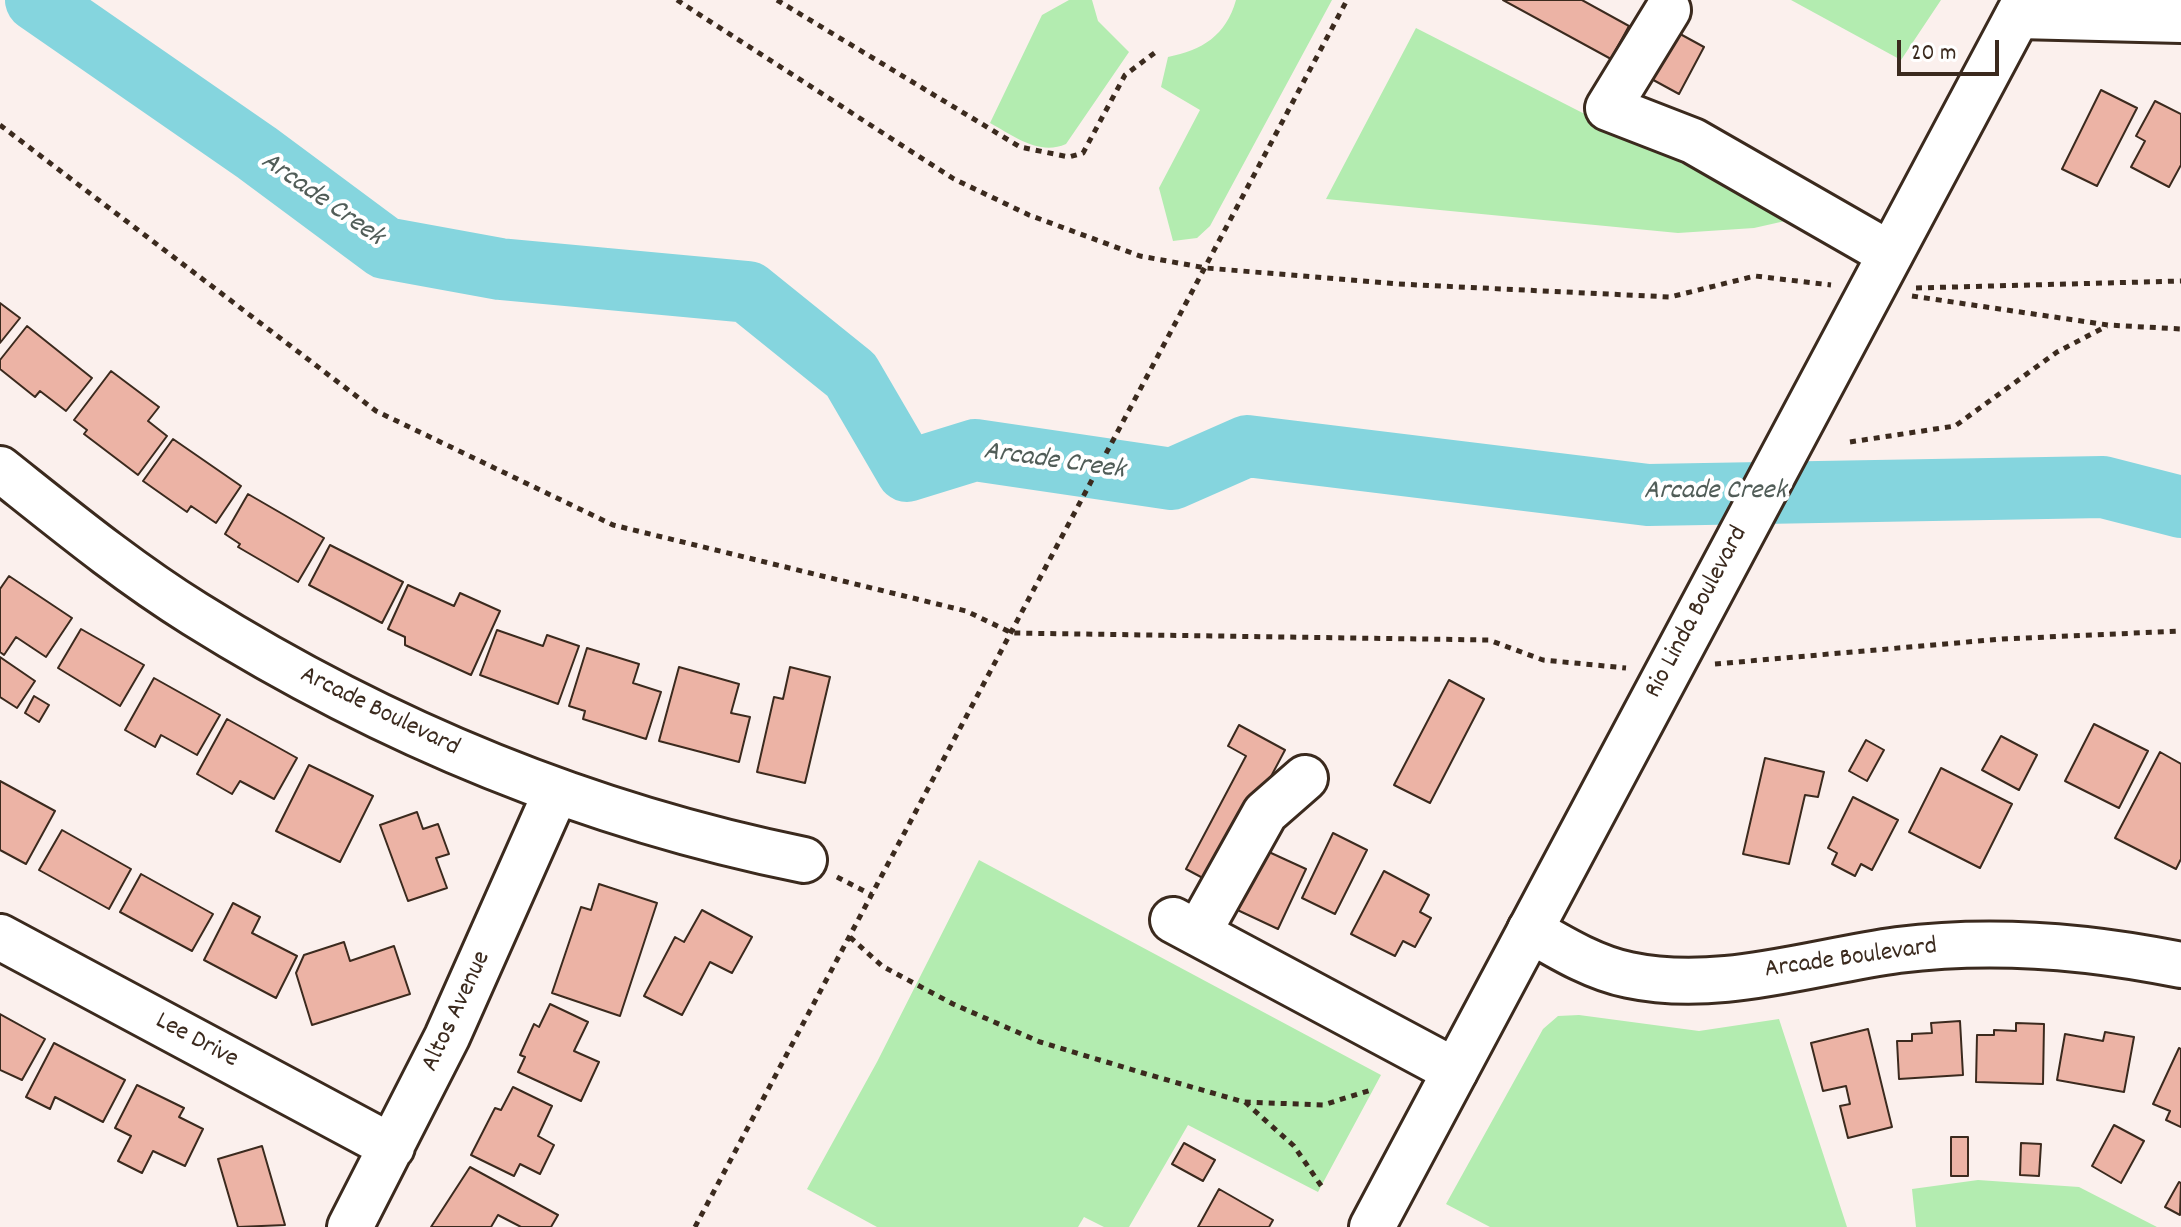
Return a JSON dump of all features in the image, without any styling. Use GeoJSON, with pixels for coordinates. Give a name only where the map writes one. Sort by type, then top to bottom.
{"type":"FeatureCollection","features":[{"type":"Feature","properties":{"kind":"street"},"geometry":{"type":"LineString","coordinates":[[2022,8],[2181,20]]}},
{"type":"Feature","properties":{"kind":"street","name":"Rio Linda Boulevard"},"geometry":{"type":"LineString","coordinates":[[1372,1227],[2022,8]]}},
{"type":"Feature","properties":{"kind":"street"},"geometry":{"type":"LineString","coordinates":[[1668,10],[1608,108],[1693,141],[1880,272]]}},
{"type":"Feature","properties":{"kind":"street","name":"Arcade Boulevard"},"geometry":{"type":"LineString","coordinates":[[0,469],[90,541],[167,595],[300,676],[410,732],[556,792],[672,829],[804,860]]}},
{"type":"Feature","properties":{"kind":"street"},"geometry":{"type":"LineString","coordinates":[[1305,778],[1265,813],[1186,927],[1455,1071]]}},
{"type":"Feature","properties":{"kind":"street","name":"Altos Avenue"},"geometry":{"type":"LineString","coordinates":[[350,1227],[473,983],[556,792]]}},
{"type":"Feature","properties":{"kind":"street","name":"Arcade Boulevard"},"geometry":{"type":"LineString","coordinates":[[1530,930],[1572,954],[1627,975],[1693,983],[1899,950],[1974,944],[2038,945],[2120,953],[2181,965]]}},
{"type":"Feature","properties":{"kind":"street","name":"Lee Drive"},"geometry":{"type":"LineString","coordinates":[[0,937],[392,1147]]}},
{"type":"Feature","properties":{"kind":"path"},"geometry":{"type":"LineString","coordinates":[[677,0],[954,179],[1029,215],[1140,256],[1206,268],[1398,284],[1670,297],[1755,276],[1880,272],[2181,281]]}},
{"type":"Feature","properties":{"kind":"path"},"geometry":{"type":"LineString","coordinates":[[777,0],[1020,147],[1069,157],[1083,153],[1125,75],[1157,51]]}},
{"type":"Feature","properties":{"kind":"path"},"geometry":{"type":"LineString","coordinates":[[695,1227],[1347,0]]}},
{"type":"Feature","properties":{"kind":"path"},"geometry":{"type":"LineString","coordinates":[[0,125],[376,411],[613,525],[966,611],[1012,633],[1489,640],[1543,660],[1666,672],[1733,661],[2002,639],[2181,631]]}},
{"type":"Feature","properties":{"kind":"path"},"geometry":{"type":"LineString","coordinates":[[1880,272],[2108,325],[2181,329]]}},
{"type":"Feature","properties":{"kind":"path"},"geometry":{"type":"LineString","coordinates":[[1850,442],[1955,426],[2057,352],[2108,325]]}},
{"type":"Feature","properties":{"kind":"path"},"geometry":{"type":"LineString","coordinates":[[850,937],[882,966],[953,1004],[1040,1042],[1244,1102],[1323,1105],[1371,1090]]}},
{"type":"Feature","properties":{"kind":"path"},"geometry":{"type":"LineString","coordinates":[[1244,1102],[1294,1146],[1322,1187]]}},
{"type":"Feature","properties":{"kind":"green space"},"geometry":{"type":"Polygon","coordinates":[[[1069,0],[1092,0],[1098,21],[1129,52],[1066,144],[1046,148],[1017,139],[990,123],[1042,15],[1069,0]]]}},
{"type":"Feature","properties":{"kind":"green space"},"geometry":{"type":"Polygon","coordinates":[[[1236,0],[1332,0],[1210,226],[1197,238],[1173,241],[1159,188],[1200,110],[1161,87],[1168,57],[1192,50],[1211,39],[1226,23],[1236,0]]]}},
{"type":"Feature","properties":{"kind":"green space"},"geometry":{"type":"Polygon","coordinates":[[[1791,0],[1941,0],[1901,60],[1791,0]]]}},
{"type":"Feature","properties":{"kind":"green space"},"geometry":{"type":"Polygon","coordinates":[[[1416,28],[1777,212],[1785,221],[1754,228],[1678,233],[1326,199],[1416,28]]]}},
{"type":"Feature","properties":{"kind":"green space"},"geometry":{"type":"Polygon","coordinates":[[[979,860],[1381,1075],[1318,1192],[1188,1125],[1129,1227],[1104,1227],[1084,1217],[1078,1227],[877,1227],[807,1189],[877,1062],[979,860]]]}},
{"type":"Feature","properties":{"kind":"green space"},"geometry":{"type":"Polygon","coordinates":[[[1579,1015],[1699,1031],[1779,1019],[1847,1227],[1490,1227],[1446,1204],[1543,1029],[1558,1016],[1579,1015]]]}},
{"type":"Feature","properties":{"kind":"green space"},"geometry":{"type":"Polygon","coordinates":[[[1978,1180],[2079,1187],[2157,1227],[1916,1227],[1912,1189],[1978,1180]]]}},
{"type":"Feature","properties":{"kind":"building"},"geometry":{"type":"Polygon","coordinates":[[[1503,0],[1582,0],[1629,26],[1611,59],[1503,0]]]}},
{"type":"Feature","properties":{"kind":"building"},"geometry":{"type":"Polygon","coordinates":[[[1671,29],[1704,47],[1679,94],[1646,76],[1671,29]]]}},
{"type":"Feature","properties":{"kind":"building"},"geometry":{"type":"Polygon","coordinates":[[[2101,90],[2137,108],[2097,186],[2062,169],[2101,90]]]}},
{"type":"Feature","properties":{"kind":"building"},"geometry":{"type":"Polygon","coordinates":[[[2155,101],[2181,114],[2181,165],[2169,187],[2131,167],[2145,141],[2136,136],[2155,101]]]}},
{"type":"Feature","properties":{"kind":"building"},"geometry":{"type":"Polygon","coordinates":[[[0,303],[20,318],[0,343],[0,303]]]}},
{"type":"Feature","properties":{"kind":"building"},"geometry":{"type":"Polygon","coordinates":[[[27,326],[92,378],[66,411],[40,391],[35,397],[0,369],[0,360],[27,326]]]}},
{"type":"Feature","properties":{"kind":"building"},"geometry":{"type":"Polygon","coordinates":[[[111,371],[159,407],[148,421],[167,436],[138,475],[84,434],[87,430],[74,420],[111,371]]]}},
{"type":"Feature","properties":{"kind":"building"},"geometry":{"type":"Polygon","coordinates":[[[173,439],[241,486],[216,523],[191,506],[187,512],[143,481],[173,439]]]}},
{"type":"Feature","properties":{"kind":"building"},"geometry":{"type":"Polygon","coordinates":[[[248,494],[324,538],[298,582],[238,547],[240,544],[225,534],[248,494]]]}},
{"type":"Feature","properties":{"kind":"building"},"geometry":{"type":"Polygon","coordinates":[[[330,545],[403,582],[382,623],[309,585],[330,545]]]}},
{"type":"Feature","properties":{"kind":"building"},"geometry":{"type":"Polygon","coordinates":[[[9,576],[72,618],[46,657],[16,637],[4,655],[0,652],[0,589],[9,576]]]}},
{"type":"Feature","properties":{"kind":"building"},"geometry":{"type":"Polygon","coordinates":[[[408,585],[454,606],[460,593],[500,611],[471,675],[405,645],[405,637],[388,629],[408,585]]]}},
{"type":"Feature","properties":{"kind":"building"},"geometry":{"type":"Polygon","coordinates":[[[81,629],[144,665],[120,706],[58,668],[81,629]]]}},
{"type":"Feature","properties":{"kind":"building"},"geometry":{"type":"Polygon","coordinates":[[[497,630],[543,646],[547,635],[579,646],[558,704],[480,675],[497,630]]]}},
{"type":"Feature","properties":{"kind":"building"},"geometry":{"type":"Polygon","coordinates":[[[587,648],[639,664],[633,683],[661,692],[646,739],[583,719],[585,711],[569,706],[587,648]]]}},
{"type":"Feature","properties":{"kind":"building"},"geometry":{"type":"Polygon","coordinates":[[[0,657],[35,681],[17,708],[0,697],[0,657]]]}},
{"type":"Feature","properties":{"kind":"building"},"geometry":{"type":"Polygon","coordinates":[[[679,667],[739,684],[731,713],[750,717],[739,762],[659,741],[679,667]]]}},
{"type":"Feature","properties":{"kind":"building"},"geometry":{"type":"Polygon","coordinates":[[[790,667],[830,677],[805,783],[757,772],[774,697],[783,699],[790,667]]]}},
{"type":"Feature","properties":{"kind":"building"},"geometry":{"type":"Polygon","coordinates":[[[154,678],[220,715],[197,755],[161,735],[155,747],[125,730],[154,678]]]}},
{"type":"Feature","properties":{"kind":"building"},"geometry":{"type":"Polygon","coordinates":[[[1449,680],[1484,699],[1430,803],[1394,785],[1449,680]]]}},
{"type":"Feature","properties":{"kind":"building"},"geometry":{"type":"Polygon","coordinates":[[[34,696],[49,705],[39,722],[25,713],[34,696]]]}},
{"type":"Feature","properties":{"kind":"building"},"geometry":{"type":"Polygon","coordinates":[[[227,719],[297,758],[274,799],[240,781],[232,794],[197,774],[227,719]]]}},
{"type":"Feature","properties":{"kind":"building"},"geometry":{"type":"Polygon","coordinates":[[[2094,724],[2148,751],[2119,808],[2065,781],[2094,724]]]}},
{"type":"Feature","properties":{"kind":"building"},"geometry":{"type":"Polygon","coordinates":[[[1239,725],[1285,750],[1214,884],[1186,869],[1246,756],[1228,746],[1239,725]]]}},
{"type":"Feature","properties":{"kind":"building"},"geometry":{"type":"Polygon","coordinates":[[[2001,736],[2037,755],[2019,790],[1982,770],[2001,736]]]}},
{"type":"Feature","properties":{"kind":"building"},"geometry":{"type":"Polygon","coordinates":[[[1866,740],[1884,750],[1867,781],[1849,771],[1866,740]]]}},
{"type":"Feature","properties":{"kind":"building"},"geometry":{"type":"Polygon","coordinates":[[[2160,752],[2181,764],[2181,859],[2176,869],[2115,838],[2160,752]]]}},
{"type":"Feature","properties":{"kind":"building"},"geometry":{"type":"Polygon","coordinates":[[[1765,758],[1824,772],[1818,797],[1805,795],[1789,864],[1743,854],[1765,758]]]}},
{"type":"Feature","properties":{"kind":"building"},"geometry":{"type":"Polygon","coordinates":[[[309,765],[373,796],[340,862],[276,831],[309,765]]]}},
{"type":"Feature","properties":{"kind":"building"},"geometry":{"type":"Polygon","coordinates":[[[1941,768],[2012,804],[1980,868],[1909,832],[1941,768]]]}},
{"type":"Feature","properties":{"kind":"building"},"geometry":{"type":"Polygon","coordinates":[[[0,781],[55,811],[26,864],[0,850],[0,781]]]}},
{"type":"Feature","properties":{"kind":"building"},"geometry":{"type":"Polygon","coordinates":[[[1853,797],[1898,820],[1872,870],[1861,864],[1855,876],[1832,864],[1837,853],[1828,848],[1853,797]]]}},
{"type":"Feature","properties":{"kind":"building"},"geometry":{"type":"Polygon","coordinates":[[[417,812],[423,829],[438,824],[449,854],[436,858],[447,888],[408,901],[380,825],[417,812]]]}},
{"type":"Feature","properties":{"kind":"building"},"geometry":{"type":"Polygon","coordinates":[[[62,830],[131,869],[109,909],[39,870],[62,830]]]}},
{"type":"Feature","properties":{"kind":"building"},"geometry":{"type":"Polygon","coordinates":[[[1333,833],[1367,850],[1335,914],[1302,898],[1333,833]]]}},
{"type":"Feature","properties":{"kind":"building"},"geometry":{"type":"Polygon","coordinates":[[[1258,847],[1306,869],[1278,929],[1231,907],[1258,847]]]}},
{"type":"Feature","properties":{"kind":"building"},"geometry":{"type":"Polygon","coordinates":[[[1384,871],[1429,895],[1420,912],[1431,918],[1415,947],[1403,941],[1395,956],[1351,934],[1384,871]]]}},
{"type":"Feature","properties":{"kind":"building"},"geometry":{"type":"Polygon","coordinates":[[[141,874],[213,914],[192,951],[120,912],[141,874]]]}},
{"type":"Feature","properties":{"kind":"building"},"geometry":{"type":"Polygon","coordinates":[[[599,884],[657,903],[620,1016],[552,993],[581,907],[591,910],[599,884]]]}},
{"type":"Feature","properties":{"kind":"building"},"geometry":{"type":"Polygon","coordinates":[[[233,903],[260,917],[252,933],[297,956],[276,998],[204,960],[233,903]]]}},
{"type":"Feature","properties":{"kind":"building"},"geometry":{"type":"Polygon","coordinates":[[[702,910],[752,937],[732,973],[710,962],[682,1015],[644,996],[675,937],[684,942],[702,910]]]}},
{"type":"Feature","properties":{"kind":"building"},"geometry":{"type":"Polygon","coordinates":[[[344,942],[350,961],[394,946],[410,994],[312,1025],[296,973],[304,955],[344,942]]]}},
{"type":"Feature","properties":{"kind":"building"},"geometry":{"type":"Polygon","coordinates":[[[550,1004],[588,1022],[574,1051],[599,1062],[581,1101],[518,1072],[525,1057],[520,1055],[534,1024],[539,1027],[550,1004]]]}},
{"type":"Feature","properties":{"kind":"building"},"geometry":{"type":"Polygon","coordinates":[[[0,1014],[45,1039],[22,1080],[0,1070],[0,1014]]]}},
{"type":"Feature","properties":{"kind":"building"},"geometry":{"type":"Polygon","coordinates":[[[1960,1021],[1963,1075],[1899,1079],[1897,1041],[1912,1041],[1912,1034],[1932,1033],[1931,1023],[1960,1021]]]}},
{"type":"Feature","properties":{"kind":"building"},"geometry":{"type":"Polygon","coordinates":[[[2016,1023],[2044,1024],[2043,1084],[1976,1082],[1977,1035],[1994,1035],[1994,1030],[2016,1031],[2016,1023]]]}},
{"type":"Feature","properties":{"kind":"building"},"geometry":{"type":"Polygon","coordinates":[[[1868,1029],[1892,1127],[1848,1138],[1840,1106],[1850,1104],[1846,1086],[1823,1091],[1811,1043],[1868,1029]]]}},
{"type":"Feature","properties":{"kind":"building"},"geometry":{"type":"Polygon","coordinates":[[[2105,1032],[2134,1037],[2124,1092],[2057,1080],[2065,1034],[2103,1041],[2105,1032]]]}},
{"type":"Feature","properties":{"kind":"building"},"geometry":{"type":"Polygon","coordinates":[[[54,1043],[125,1080],[103,1122],[55,1097],[50,1109],[26,1097],[54,1043]]]}},
{"type":"Feature","properties":{"kind":"building"},"geometry":{"type":"Polygon","coordinates":[[[2179,1048],[2181,1127],[2166,1120],[2170,1111],[2153,1104],[2179,1048]]]}},
{"type":"Feature","properties":{"kind":"building"},"geometry":{"type":"Polygon","coordinates":[[[137,1085],[184,1108],[179,1117],[203,1129],[185,1166],[153,1151],[142,1173],[118,1161],[131,1136],[115,1128],[137,1085]]]}},
{"type":"Feature","properties":{"kind":"building"},"geometry":{"type":"Polygon","coordinates":[[[513,1087],[552,1106],[538,1136],[554,1145],[540,1174],[520,1164],[514,1176],[471,1155],[495,1108],[501,1110],[513,1087]]]}},
{"type":"Feature","properties":{"kind":"building"},"geometry":{"type":"Polygon","coordinates":[[[2114,1125],[2144,1141],[2121,1183],[2092,1166],[2114,1125]]]}},
{"type":"Feature","properties":{"kind":"building"},"geometry":{"type":"Polygon","coordinates":[[[1951,1137],[1968,1137],[1968,1176],[1951,1176],[1951,1137]]]}},
{"type":"Feature","properties":{"kind":"building"},"geometry":{"type":"Polygon","coordinates":[[[1184,1143],[1215,1160],[1203,1181],[1172,1164],[1184,1143]]]}},
{"type":"Feature","properties":{"kind":"building"},"geometry":{"type":"Polygon","coordinates":[[[2021,1143],[2041,1144],[2039,1176],[2020,1175],[2021,1143]]]}},
{"type":"Feature","properties":{"kind":"building"},"geometry":{"type":"Polygon","coordinates":[[[262,1146],[285,1225],[238,1227],[218,1159],[262,1146]]]}},
{"type":"Feature","properties":{"kind":"building"},"geometry":{"type":"Polygon","coordinates":[[[470,1167],[558,1215],[551,1227],[521,1227],[498,1215],[491,1227],[431,1227],[470,1167]]]}},
{"type":"Feature","properties":{"kind":"building"},"geometry":{"type":"Polygon","coordinates":[[[2181,1183],[2180,1215],[2165,1207],[2181,1183]]]}},
{"type":"Feature","properties":{"kind":"building"},"geometry":{"type":"Polygon","coordinates":[[[1219,1189],[1273,1220],[1269,1227],[1198,1227],[1219,1189]]]}},
{"type":"Feature","properties":{"kind":"waterway","name":"Arcade Creek"},"geometry":{"type":"LineString","coordinates":[[36,0],[257,153],[385,248],[500,269],[748,292],[851,375],[907,471],[975,450],[1172,479],[1247,446],[1648,495],[2103,487],[2181,507]]}}]}
